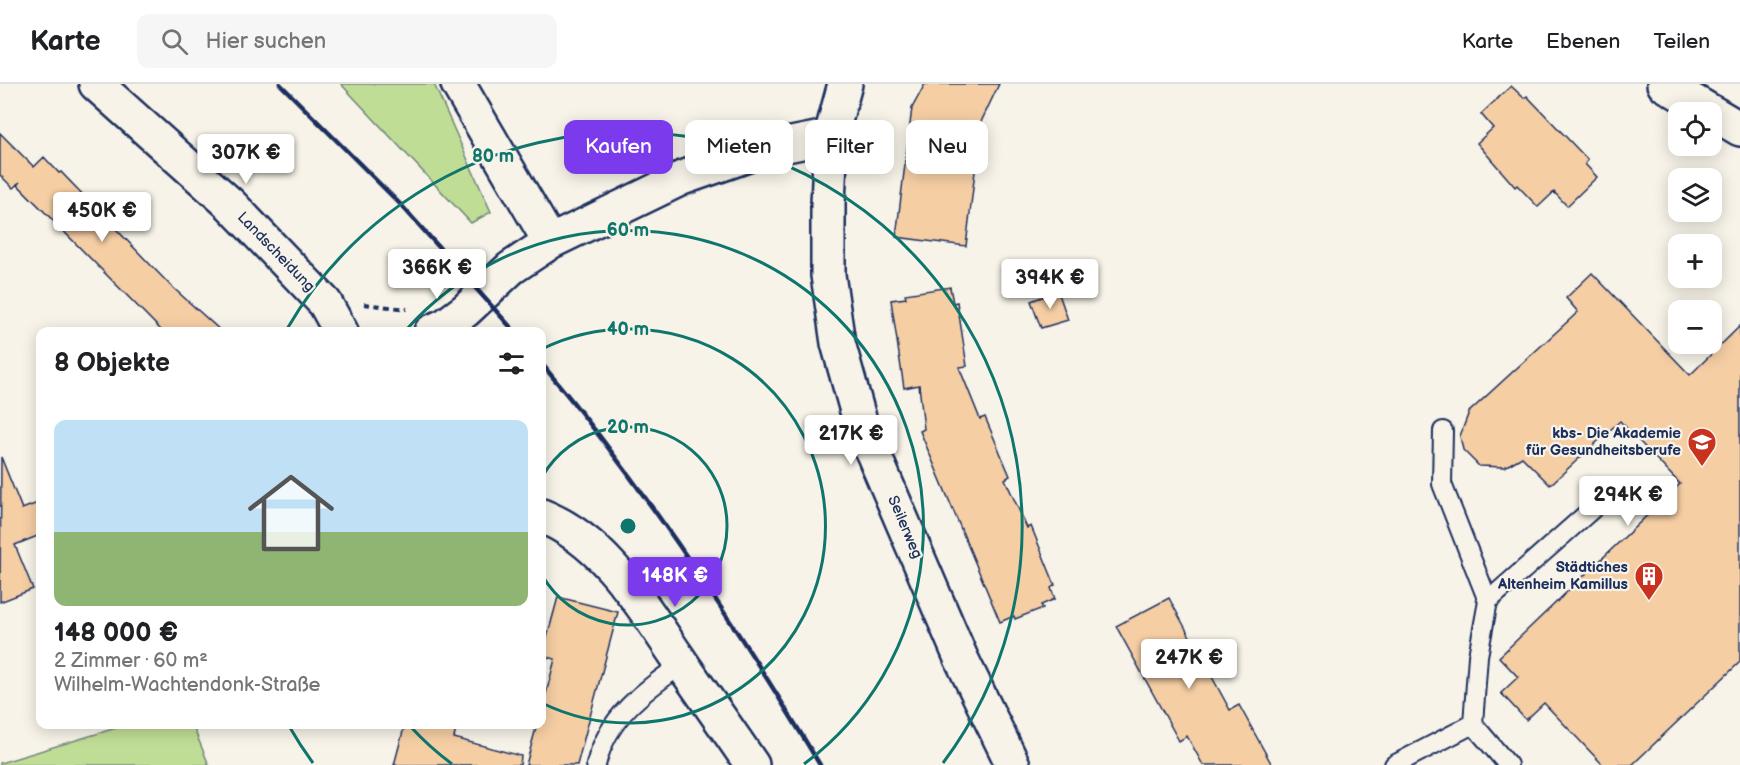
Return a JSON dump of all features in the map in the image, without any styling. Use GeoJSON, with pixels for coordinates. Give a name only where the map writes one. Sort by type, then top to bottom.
{"type":"FeatureCollection","features":[{"type":"Feature","properties":{"kind":"street","name":"Landscheidung"},"geometry":{"type":"LineString","coordinates":[[96,84],[230,204],[325,303],[338,327]]}},
{"type":"Feature","properties":{"kind":"street"},"geometry":{"type":"LineString","coordinates":[[458,84],[549,242]]}},
{"type":"Feature","properties":{"kind":"street","name":"Seilerweg"},"geometry":{"type":"LineString","coordinates":[[835,120],[845,84]]}},
{"type":"Feature","properties":{"kind":"street"},"geometry":{"type":"LineString","coordinates":[[1664,84],[1740,129]]}},
{"type":"Feature","properties":{"kind":"street"},"geometry":{"type":"LineString","coordinates":[[434,324],[549,242],[682,178],[762,150],[805,141]]}},
{"type":"Feature","properties":{"kind":"street","name":"Seilerweg"},"geometry":{"type":"LineString","coordinates":[[830,174],[828,275],[838,343],[858,415],[957,647],[1013,765]]}},
{"type":"Feature","properties":{"kind":"street"},"geometry":{"type":"LineString","coordinates":[[546,518],[557,522],[606,560],[633,589],[752,765]]}},
{"type":"Feature","properties":{"kind":"lane"},"geometry":{"type":"LineString","coordinates":[[1443,432],[1442,484],[1488,601],[1478,656],[1473,724],[1508,765]]}},
{"type":"Feature","properties":{"kind":"lane"},"geometry":{"type":"LineString","coordinates":[[1488,601],[1598,504]]}},
{"type":"Feature","properties":{"kind":"lane"},"geometry":{"type":"LineString","coordinates":[[596,765],[601,744],[623,711],[648,687],[682,664]]}},
{"type":"Feature","properties":{"kind":"lane"},"geometry":{"type":"LineString","coordinates":[[1394,765],[1473,724]]}},
{"type":"Feature","properties":{"kind":"path"},"geometry":{"type":"LineString","coordinates":[[356,297],[363,304],[388,309],[434,324]]}},
{"type":"Feature","properties":{"kind":"green space"},"geometry":{"type":"Polygon","coordinates":[[[341,84],[434,84],[491,212],[471,223],[341,84]]]}},
{"type":"Feature","properties":{"kind":"green space"},"geometry":{"type":"Polygon","coordinates":[[[113,729],[194,729],[209,765],[0,765],[0,763],[113,729]]]}},
{"type":"Feature","properties":{"kind":"building"},"geometry":{"type":"Polygon","coordinates":[[[925,84],[999,84],[982,120],[911,120],[912,108],[925,84]]]}},
{"type":"Feature","properties":{"kind":"building"},"geometry":{"type":"Polygon","coordinates":[[[1511,86],[1524,98],[1527,96],[1588,160],[1585,164],[1597,177],[1567,206],[1554,192],[1538,207],[1517,185],[1515,187],[1477,143],[1493,128],[1481,114],[1511,86]]]}},
{"type":"Feature","properties":{"kind":"building"},"geometry":{"type":"Polygon","coordinates":[[[0,133],[34,167],[44,157],[59,173],[61,172],[169,284],[216,327],[158,327],[17,184],[13,188],[0,175],[0,133]]]}},
{"type":"Feature","properties":{"kind":"building"},"geometry":{"type":"Polygon","coordinates":[[[906,156],[906,174],[975,174],[966,246],[896,237],[906,156]]]}},
{"type":"Feature","properties":{"kind":"building"},"geometry":{"type":"Polygon","coordinates":[[[1592,273],[1690,375],[1711,354],[1722,354],[1722,344],[1740,326],[1740,662],[1632,765],[1603,765],[1544,703],[1526,720],[1501,693],[1518,677],[1499,657],[1680,484],[1620,421],[1550,485],[1522,457],[1505,467],[1479,466],[1463,450],[1460,436],[1469,412],[1578,312],[1566,298],[1592,273]]]}},
{"type":"Feature","properties":{"kind":"building"},"geometry":{"type":"Polygon","coordinates":[[[950,287],[953,303],[957,302],[967,366],[959,367],[980,419],[985,417],[1010,476],[1005,479],[1027,528],[1031,526],[1055,585],[1051,588],[1055,599],[1041,605],[1043,608],[1000,622],[920,431],[924,429],[919,385],[904,388],[891,300],[906,298],[905,294],[950,287]]]}},
{"type":"Feature","properties":{"kind":"building"},"geometry":{"type":"Polygon","coordinates":[[[1058,291],[1068,320],[1041,328],[1031,301],[1058,291]]]}},
{"type":"Feature","properties":{"kind":"building"},"geometry":{"type":"Polygon","coordinates":[[[1,457],[22,509],[36,504],[36,537],[15,545],[33,589],[0,602],[1,457]]]}},
{"type":"Feature","properties":{"kind":"building"},"geometry":{"type":"Polygon","coordinates":[[[558,597],[618,612],[577,765],[526,765],[536,729],[546,729],[546,694],[555,659],[546,657],[546,641],[558,597]]]}},
{"type":"Feature","properties":{"kind":"building"},"geometry":{"type":"Polygon","coordinates":[[[1169,598],[1230,710],[1239,705],[1272,765],[1203,765],[1187,736],[1179,741],[1116,626],[1169,598]]]}},
{"type":"Feature","properties":{"kind":"building"},"geometry":{"type":"Polygon","coordinates":[[[404,729],[456,729],[454,738],[521,756],[520,765],[394,765],[404,729]]]}},
{"type":"Feature","properties":{"kind":"railway"},"geometry":{"type":"LineString","coordinates":[[280,84],[402,206],[511,327]]}},
{"type":"Feature","properties":{"kind":"railway"},"geometry":{"type":"LineString","coordinates":[[546,369],[654,509],[723,610],[820,765]]}},
{"type":"Feature","properties":{"kind":"place","name":"kbs- Die Akademie für Gesundheitsberufe"},"geometry":{"type":"Point","coordinates":[1702,468]}},
{"type":"Feature","properties":{"kind":"place","name":"Städtiches Altenheim Kamillus"},"geometry":{"type":"Point","coordinates":[1649,602]}}]}
